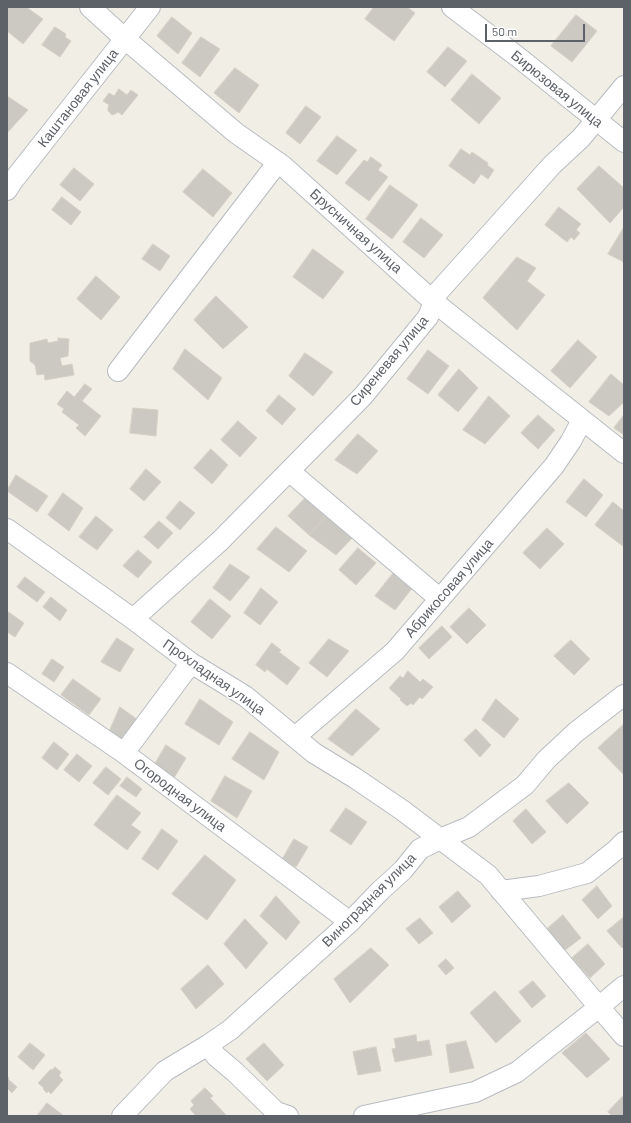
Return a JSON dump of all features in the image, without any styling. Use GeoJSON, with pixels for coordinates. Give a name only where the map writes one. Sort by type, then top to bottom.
{"type":"FeatureCollection","features":[{"type":"Feature","properties":{"kind":"street","name":"Брусничная улица"},"geometry":{"type":"LineString","coordinates":[[90,7],[124,38],[236,133],[283,166],[434,302],[624,453]]}},
{"type":"Feature","properties":{"kind":"street","name":"Каштановая улица"},"geometry":{"type":"LineString","coordinates":[[7,190],[116,51],[124,38],[150,7]]}},
{"type":"Feature","properties":{"kind":"street","name":"Бирюзовая улица"},"geometry":{"type":"LineString","coordinates":[[452,7],[518,57],[624,142]]}},
{"type":"Feature","properties":{"kind":"street","name":"Сиреневая улица"},"geometry":{"type":"LineString","coordinates":[[134,619],[220,541],[362,396],[428,317],[438,292],[552,165],[581,138],[624,86]]}},
{"type":"Feature","properties":{"kind":"street"},"geometry":{"type":"LineString","coordinates":[[118,371],[278,162]]}},
{"type":"Feature","properties":{"kind":"street","name":"Абрикосовая улица"},"geometry":{"type":"LineString","coordinates":[[295,737],[395,651],[554,466],[571,441],[582,420]]}},
{"type":"Feature","properties":{"kind":"street"},"geometry":{"type":"LineString","coordinates":[[289,471],[440,599]]}},
{"type":"Feature","properties":{"kind":"street","name":"Прохладная улица"},"geometry":{"type":"LineString","coordinates":[[7,529],[134,619],[191,663],[246,696],[314,753],[355,778],[402,810],[488,876],[624,1036]]}},
{"type":"Feature","properties":{"kind":"street"},"geometry":{"type":"LineString","coordinates":[[124,754],[191,663]]}},
{"type":"Feature","properties":{"kind":"street","name":"Огородная улица"},"geometry":{"type":"LineString","coordinates":[[7,673],[124,754],[350,922]]}},
{"type":"Feature","properties":{"kind":"street","name":"Виноградная улица"},"geometry":{"type":"LineString","coordinates":[[122,1116],[165,1071],[230,1030],[350,922],[403,870],[420,849],[468,827],[526,785],[546,760],[576,732],[624,695]]}},
{"type":"Feature","properties":{"kind":"street"},"geometry":{"type":"LineString","coordinates":[[501,891],[539,886],[587,873],[624,842]]}},
{"type":"Feature","properties":{"kind":"street"},"geometry":{"type":"LineString","coordinates":[[364,1116],[475,1092],[517,1072],[624,986]]}},
{"type":"Feature","properties":{"kind":"street"},"geometry":{"type":"LineString","coordinates":[[208,1045],[216,1056],[235,1072],[276,1112],[288,1116]]}},
{"type":"Feature","properties":{"kind":"building"},"geometry":{"type":"Polygon","coordinates":[[[7,7],[26,7],[43,19],[23,44],[7,31],[7,7]]]}},
{"type":"Feature","properties":{"kind":"building"},"geometry":{"type":"Polygon","coordinates":[[[374,7],[407,7],[415,13],[394,41],[365,19],[374,7]]]}},
{"type":"Feature","properties":{"kind":"building"},"geometry":{"type":"Polygon","coordinates":[[[576,15],[597,31],[572,62],[551,46],[576,15]]]}},
{"type":"Feature","properties":{"kind":"building"},"geometry":{"type":"Polygon","coordinates":[[[172,17],[192,33],[178,54],[157,36],[172,17]]]}},
{"type":"Feature","properties":{"kind":"building"},"geometry":{"type":"Polygon","coordinates":[[[55,27],[66,34],[65,37],[71,41],[60,57],[42,45],[55,27]]]}},
{"type":"Feature","properties":{"kind":"building"},"geometry":{"type":"Polygon","coordinates":[[[201,37],[220,49],[200,77],[182,63],[201,37]]]}},
{"type":"Feature","properties":{"kind":"building"},"geometry":{"type":"Polygon","coordinates":[[[448,47],[467,61],[445,87],[427,72],[448,47]]]}},
{"type":"Feature","properties":{"kind":"building"},"geometry":{"type":"Polygon","coordinates":[[[235,68],[259,85],[239,113],[214,93],[235,68]]]}},
{"type":"Feature","properties":{"kind":"building"},"geometry":{"type":"Polygon","coordinates":[[[472,74],[501,98],[479,124],[451,100],[472,74]]]}},
{"type":"Feature","properties":{"kind":"building"},"geometry":{"type":"Polygon","coordinates":[[[119,89],[127,95],[131,90],[138,95],[122,115],[118,112],[112,115],[108,111],[109,105],[103,101],[109,93],[114,96],[119,89]]]}},
{"type":"Feature","properties":{"kind":"building"},"geometry":{"type":"Polygon","coordinates":[[[7,96],[28,110],[7,133],[7,96]]]}},
{"type":"Feature","properties":{"kind":"building"},"geometry":{"type":"Polygon","coordinates":[[[306,106],[321,117],[300,144],[286,133],[306,106]]]}},
{"type":"Feature","properties":{"kind":"building"},"geometry":{"type":"Polygon","coordinates":[[[337,136],[357,150],[337,175],[317,161],[337,136]]]}},
{"type":"Feature","properties":{"kind":"building"},"geometry":{"type":"Polygon","coordinates":[[[461,149],[470,155],[472,152],[488,163],[487,165],[494,170],[488,179],[481,174],[474,184],[449,166],[461,149]]]}},
{"type":"Feature","properties":{"kind":"building"},"geometry":{"type":"Polygon","coordinates":[[[371,157],[382,165],[378,170],[388,177],[369,201],[345,183],[364,160],[367,162],[371,157]]]}},
{"type":"Feature","properties":{"kind":"building"},"geometry":{"type":"Polygon","coordinates":[[[599,166],[624,188],[624,207],[610,223],[577,189],[599,166]]]}},
{"type":"Feature","properties":{"kind":"building"},"geometry":{"type":"Polygon","coordinates":[[[74,168],[94,184],[80,201],[60,185],[74,168]]]}},
{"type":"Feature","properties":{"kind":"building"},"geometry":{"type":"Polygon","coordinates":[[[203,169],[232,193],[213,217],[183,192],[203,169]]]}},
{"type":"Feature","properties":{"kind":"building"},"geometry":{"type":"Polygon","coordinates":[[[390,185],[418,205],[392,239],[366,219],[390,185]]]}},
{"type":"Feature","properties":{"kind":"building"},"geometry":{"type":"Polygon","coordinates":[[[62,197],[81,212],[71,225],[52,210],[62,197]]]}},
{"type":"Feature","properties":{"kind":"building"},"geometry":{"type":"Polygon","coordinates":[[[559,207],[581,224],[576,230],[580,233],[574,240],[571,237],[567,242],[545,225],[559,207]]]}},
{"type":"Feature","properties":{"kind":"building"},"geometry":{"type":"Polygon","coordinates":[[[421,218],[443,235],[424,258],[403,242],[421,218]]]}},
{"type":"Feature","properties":{"kind":"building"},"geometry":{"type":"Polygon","coordinates":[[[624,227],[624,262],[608,254],[624,227]]]}},
{"type":"Feature","properties":{"kind":"building"},"geometry":{"type":"Polygon","coordinates":[[[153,244],[170,256],[160,271],[142,259],[153,244]]]}},
{"type":"Feature","properties":{"kind":"building"},"geometry":{"type":"Polygon","coordinates":[[[313,249],[344,272],[323,299],[293,277],[313,249]]]}},
{"type":"Feature","properties":{"kind":"building"},"geometry":{"type":"Polygon","coordinates":[[[517,257],[536,268],[527,281],[545,295],[517,330],[483,298],[517,257]]]}},
{"type":"Feature","properties":{"kind":"building"},"geometry":{"type":"Polygon","coordinates":[[[96,276],[120,297],[101,320],[77,299],[96,276]]]}},
{"type":"Feature","properties":{"kind":"building"},"geometry":{"type":"Polygon","coordinates":[[[216,296],[248,327],[223,349],[194,320],[216,296]]]}},
{"type":"Feature","properties":{"kind":"building"},"geometry":{"type":"Polygon","coordinates":[[[58,338],[69,339],[68,356],[60,358],[62,366],[72,364],[74,375],[45,380],[44,374],[37,375],[35,365],[30,361],[30,343],[47,339],[48,343],[58,341],[58,338]]]}},
{"type":"Feature","properties":{"kind":"building"},"geometry":{"type":"Polygon","coordinates":[[[578,340],[597,357],[570,388],[551,371],[578,340]]]}},
{"type":"Feature","properties":{"kind":"building"},"geometry":{"type":"Polygon","coordinates":[[[185,349],[222,378],[208,400],[173,369],[185,349]]]}},
{"type":"Feature","properties":{"kind":"building"},"geometry":{"type":"Polygon","coordinates":[[[428,350],[449,366],[428,394],[407,379],[428,350]]]}},
{"type":"Feature","properties":{"kind":"building"},"geometry":{"type":"Polygon","coordinates":[[[305,353],[333,372],[313,396],[289,376],[305,353]]]}},
{"type":"Feature","properties":{"kind":"building"},"geometry":{"type":"Polygon","coordinates":[[[459,369],[478,388],[458,412],[438,395],[459,369]]]}},
{"type":"Feature","properties":{"kind":"building"},"geometry":{"type":"Polygon","coordinates":[[[611,374],[624,385],[624,402],[609,416],[589,402],[611,374]]]}},
{"type":"Feature","properties":{"kind":"building"},"geometry":{"type":"Polygon","coordinates":[[[85,384],[92,389],[82,401],[101,416],[85,436],[76,428],[79,425],[62,412],[64,409],[57,404],[67,391],[74,397],[85,384]]]}},
{"type":"Feature","properties":{"kind":"building"},"geometry":{"type":"Polygon","coordinates":[[[279,395],[296,409],[282,425],[266,411],[279,395]]]}},
{"type":"Feature","properties":{"kind":"building"},"geometry":{"type":"Polygon","coordinates":[[[489,396],[510,416],[485,444],[463,430],[489,396]]]}},
{"type":"Feature","properties":{"kind":"building"},"geometry":{"type":"Polygon","coordinates":[[[133,408],[158,410],[156,436],[130,433],[133,408]]]}},
{"type":"Feature","properties":{"kind":"building"},"geometry":{"type":"Polygon","coordinates":[[[538,415],[555,430],[538,449],[521,433],[538,415]]]}},
{"type":"Feature","properties":{"kind":"building"},"geometry":{"type":"Polygon","coordinates":[[[624,415],[624,435],[614,428],[624,415]]]}},
{"type":"Feature","properties":{"kind":"building"},"geometry":{"type":"Polygon","coordinates":[[[238,421],[257,438],[240,457],[221,440],[238,421]]]}},
{"type":"Feature","properties":{"kind":"building"},"geometry":{"type":"Polygon","coordinates":[[[358,434],[378,451],[357,474],[335,460],[358,434]]]}},
{"type":"Feature","properties":{"kind":"building"},"geometry":{"type":"Polygon","coordinates":[[[211,449],[228,465],[212,484],[194,468],[211,449]]]}},
{"type":"Feature","properties":{"kind":"building"},"geometry":{"type":"Polygon","coordinates":[[[146,469],[161,482],[144,501],[130,489],[146,469]]]}},
{"type":"Feature","properties":{"kind":"building"},"geometry":{"type":"Polygon","coordinates":[[[16,475],[48,496],[37,512],[7,491],[16,475]]]}},
{"type":"Feature","properties":{"kind":"building"},"geometry":{"type":"Polygon","coordinates":[[[584,479],[603,495],[586,517],[566,502],[584,479]]]}},
{"type":"Feature","properties":{"kind":"building"},"geometry":{"type":"Polygon","coordinates":[[[63,493],[83,508],[69,531],[48,515],[63,493]]]}},
{"type":"Feature","properties":{"kind":"building"},"geometry":{"type":"Polygon","coordinates":[[[309,494],[330,513],[309,535],[288,516],[309,494]]]}},
{"type":"Feature","properties":{"kind":"building"},"geometry":{"type":"Polygon","coordinates":[[[180,501],[195,513],[180,530],[166,518],[180,501]]]}},
{"type":"Feature","properties":{"kind":"building"},"geometry":{"type":"Polygon","coordinates":[[[613,502],[624,511],[624,547],[595,525],[613,502]]]}},
{"type":"Feature","properties":{"kind":"building"},"geometry":{"type":"Polygon","coordinates":[[[330,513],[355,535],[336,555],[309,535],[330,513]]]}},
{"type":"Feature","properties":{"kind":"building"},"geometry":{"type":"Polygon","coordinates":[[[96,516],[113,530],[97,550],[79,537],[96,516]]]}},
{"type":"Feature","properties":{"kind":"building"},"geometry":{"type":"Polygon","coordinates":[[[159,521],[173,533],[158,549],[144,537],[159,521]]]}},
{"type":"Feature","properties":{"kind":"building"},"geometry":{"type":"Polygon","coordinates":[[[276,527],[307,551],[289,572],[257,549],[276,527]]]}},
{"type":"Feature","properties":{"kind":"building"},"geometry":{"type":"Polygon","coordinates":[[[547,528],[564,544],[540,569],[523,553],[547,528]]]}},
{"type":"Feature","properties":{"kind":"building"},"geometry":{"type":"Polygon","coordinates":[[[358,548],[376,563],[356,585],[339,570],[358,548]]]}},
{"type":"Feature","properties":{"kind":"building"},"geometry":{"type":"Polygon","coordinates":[[[138,550],[152,562],[138,578],[123,566],[138,550]]]}},
{"type":"Feature","properties":{"kind":"building"},"geometry":{"type":"Polygon","coordinates":[[[230,564],[250,577],[230,601],[213,588],[230,564]]]}},
{"type":"Feature","properties":{"kind":"building"},"geometry":{"type":"Polygon","coordinates":[[[395,571],[414,586],[395,610],[375,596],[395,571]]]}},
{"type":"Feature","properties":{"kind":"building"},"geometry":{"type":"Polygon","coordinates":[[[25,577],[45,592],[37,602],[17,587],[25,577]]]}},
{"type":"Feature","properties":{"kind":"building"},"geometry":{"type":"Polygon","coordinates":[[[261,588],[278,602],[260,625],[244,613],[261,588]]]}},
{"type":"Feature","properties":{"kind":"building"},"geometry":{"type":"Polygon","coordinates":[[[51,597],[67,610],[60,621],[43,607],[51,597]]]}},
{"type":"Feature","properties":{"kind":"building"},"geometry":{"type":"Polygon","coordinates":[[[210,599],[231,616],[212,639],[191,622],[210,599]]]}},
{"type":"Feature","properties":{"kind":"building"},"geometry":{"type":"Polygon","coordinates":[[[469,608],[486,625],[467,644],[450,627],[469,608]]]}},
{"type":"Feature","properties":{"kind":"building"},"geometry":{"type":"Polygon","coordinates":[[[7,611],[24,623],[15,637],[7,632],[7,611]]]}},
{"type":"Feature","properties":{"kind":"building"},"geometry":{"type":"Polygon","coordinates":[[[442,626],[452,637],[429,659],[419,648],[442,626]]]}},
{"type":"Feature","properties":{"kind":"building"},"geometry":{"type":"Polygon","coordinates":[[[117,638],[134,649],[120,672],[101,662],[117,638]]]}},
{"type":"Feature","properties":{"kind":"building"},"geometry":{"type":"Polygon","coordinates":[[[329,639],[349,651],[327,677],[309,663],[329,639]]]}},
{"type":"Feature","properties":{"kind":"building"},"geometry":{"type":"Polygon","coordinates":[[[571,640],[590,659],[574,675],[554,656],[571,640]]]}},
{"type":"Feature","properties":{"kind":"building"},"geometry":{"type":"Polygon","coordinates":[[[272,643],[281,650],[279,652],[300,668],[287,685],[267,669],[265,672],[256,665],[272,643]]]}},
{"type":"Feature","properties":{"kind":"building"},"geometry":{"type":"Polygon","coordinates":[[[52,659],[64,667],[54,682],[42,674],[52,659]]]}},
{"type":"Feature","properties":{"kind":"building"},"geometry":{"type":"Polygon","coordinates":[[[408,671],[420,682],[423,679],[433,687],[422,699],[420,697],[413,705],[411,703],[407,706],[389,688],[400,676],[403,678],[408,671]]]}},
{"type":"Feature","properties":{"kind":"building"},"geometry":{"type":"Polygon","coordinates":[[[73,679],[101,699],[89,715],[61,695],[73,679]]]}},
{"type":"Feature","properties":{"kind":"building"},"geometry":{"type":"Polygon","coordinates":[[[200,699],[233,722],[219,745],[185,724],[200,699]]]}},
{"type":"Feature","properties":{"kind":"building"},"geometry":{"type":"Polygon","coordinates":[[[496,699],[519,719],[504,738],[482,720],[496,699]]]}},
{"type":"Feature","properties":{"kind":"building"},"geometry":{"type":"Polygon","coordinates":[[[120,707],[142,723],[126,745],[110,730],[120,707]]]}},
{"type":"Feature","properties":{"kind":"building"},"geometry":{"type":"Polygon","coordinates":[[[356,709],[380,729],[352,756],[328,739],[356,709]]]}},
{"type":"Feature","properties":{"kind":"building"},"geometry":{"type":"Polygon","coordinates":[[[624,724],[624,775],[598,748],[624,724]]]}},
{"type":"Feature","properties":{"kind":"building"},"geometry":{"type":"Polygon","coordinates":[[[476,729],[491,745],[480,757],[464,740],[476,729]]]}},
{"type":"Feature","properties":{"kind":"building"},"geometry":{"type":"Polygon","coordinates":[[[250,732],[279,752],[264,780],[232,759],[250,732]]]}},
{"type":"Feature","properties":{"kind":"building"},"geometry":{"type":"Polygon","coordinates":[[[54,742],[69,754],[57,770],[42,758],[54,742]]]}},
{"type":"Feature","properties":{"kind":"building"},"geometry":{"type":"Polygon","coordinates":[[[166,745],[186,758],[174,778],[155,764],[166,745]]]}},
{"type":"Feature","properties":{"kind":"building"},"geometry":{"type":"Polygon","coordinates":[[[77,754],[92,766],[79,782],[64,770],[77,754]]]}},
{"type":"Feature","properties":{"kind":"building"},"geometry":{"type":"Polygon","coordinates":[[[106,767],[121,779],[108,795],[93,783],[106,767]]]}},
{"type":"Feature","properties":{"kind":"building"},"geometry":{"type":"Polygon","coordinates":[[[225,776],[252,791],[237,818],[211,801],[225,776]]]}},
{"type":"Feature","properties":{"kind":"building"},"geometry":{"type":"Polygon","coordinates":[[[127,777],[142,789],[136,797],[120,786],[127,777]]]}},
{"type":"Feature","properties":{"kind":"building"},"geometry":{"type":"Polygon","coordinates":[[[569,783],[589,803],[567,824],[546,801],[569,783]]]}},
{"type":"Feature","properties":{"kind":"building"},"geometry":{"type":"Polygon","coordinates":[[[117,795],[141,813],[131,825],[141,832],[127,850],[94,825],[117,795]]]}},
{"type":"Feature","properties":{"kind":"building"},"geometry":{"type":"Polygon","coordinates":[[[346,808],[367,822],[351,845],[330,831],[346,808]]]}},
{"type":"Feature","properties":{"kind":"building"},"geometry":{"type":"Polygon","coordinates":[[[526,809],[546,832],[532,844],[513,821],[526,809]]]}},
{"type":"Feature","properties":{"kind":"building"},"geometry":{"type":"Polygon","coordinates":[[[162,829],[178,841],[158,870],[142,859],[162,829]]]}},
{"type":"Feature","properties":{"kind":"building"},"geometry":{"type":"Polygon","coordinates":[[[294,839],[308,847],[296,867],[282,860],[294,839]]]}},
{"type":"Feature","properties":{"kind":"building"},"geometry":{"type":"Polygon","coordinates":[[[205,855],[236,880],[207,920],[172,894],[205,855]]]}},
{"type":"Feature","properties":{"kind":"building"},"geometry":{"type":"Polygon","coordinates":[[[597,886],[612,906],[598,919],[582,900],[597,886]]]}},
{"type":"Feature","properties":{"kind":"building"},"geometry":{"type":"Polygon","coordinates":[[[458,891],[471,906],[452,923],[439,907],[458,891]]]}},
{"type":"Feature","properties":{"kind":"building"},"geometry":{"type":"Polygon","coordinates":[[[276,896],[300,922],[286,940],[260,916],[276,896]]]}},
{"type":"Feature","properties":{"kind":"building"},"geometry":{"type":"Polygon","coordinates":[[[563,915],[581,938],[564,951],[547,929],[563,915]]]}},
{"type":"Feature","properties":{"kind":"building"},"geometry":{"type":"Polygon","coordinates":[[[624,917],[624,946],[622,948],[607,931],[624,917]]]}},
{"type":"Feature","properties":{"kind":"building"},"geometry":{"type":"Polygon","coordinates":[[[420,918],[433,933],[419,944],[406,929],[420,918]]]}},
{"type":"Feature","properties":{"kind":"building"},"geometry":{"type":"Polygon","coordinates":[[[245,919],[268,943],[246,969],[224,944],[245,919]]]}},
{"type":"Feature","properties":{"kind":"building"},"geometry":{"type":"Polygon","coordinates":[[[588,944],[605,964],[590,978],[572,958],[588,944]]]}},
{"type":"Feature","properties":{"kind":"building"},"geometry":{"type":"Polygon","coordinates":[[[371,948],[389,965],[350,1003],[334,979],[371,948]]]}},
{"type":"Feature","properties":{"kind":"building"},"geometry":{"type":"Polygon","coordinates":[[[446,959],[454,968],[446,975],[438,966],[446,959]]]}},
{"type":"Feature","properties":{"kind":"building"},"geometry":{"type":"Polygon","coordinates":[[[208,965],[224,984],[196,1009],[181,989],[208,965]]]}},
{"type":"Feature","properties":{"kind":"building"},"geometry":{"type":"Polygon","coordinates":[[[533,981],[546,996],[532,1008],[519,992],[533,981]]]}},
{"type":"Feature","properties":{"kind":"building"},"geometry":{"type":"Polygon","coordinates":[[[495,991],[521,1021],[496,1043],[470,1013],[495,991]]]}},
{"type":"Feature","properties":{"kind":"building"},"geometry":{"type":"Polygon","coordinates":[[[586,1033],[610,1059],[587,1078],[562,1053],[586,1033]]]}},
{"type":"Feature","properties":{"kind":"building"},"geometry":{"type":"Polygon","coordinates":[[[416,1035],[417,1042],[429,1040],[432,1055],[395,1062],[392,1049],[396,1048],[394,1039],[416,1035]]]}},
{"type":"Feature","properties":{"kind":"building"},"geometry":{"type":"Polygon","coordinates":[[[466,1041],[474,1068],[450,1073],[446,1045],[466,1041]]]}},
{"type":"Feature","properties":{"kind":"building"},"geometry":{"type":"Polygon","coordinates":[[[30,1043],[45,1055],[33,1070],[18,1057],[30,1043]]]}},
{"type":"Feature","properties":{"kind":"building"},"geometry":{"type":"Polygon","coordinates":[[[264,1043],[284,1065],[267,1081],[246,1059],[264,1043]]]}},
{"type":"Feature","properties":{"kind":"building"},"geometry":{"type":"Polygon","coordinates":[[[376,1047],[381,1071],[358,1075],[353,1052],[376,1047]]]}},
{"type":"Feature","properties":{"kind":"building"},"geometry":{"type":"Polygon","coordinates":[[[55,1067],[61,1072],[59,1076],[63,1080],[51,1094],[48,1091],[47,1093],[38,1083],[51,1069],[52,1070],[55,1067]]]}},
{"type":"Feature","properties":{"kind":"building"},"geometry":{"type":"Polygon","coordinates":[[[7,1076],[9,1078],[8,1079],[17,1087],[12,1093],[8,1089],[7,1090],[7,1076]]]}},
{"type":"Feature","properties":{"kind":"building"},"geometry":{"type":"Polygon","coordinates":[[[205,1088],[213,1096],[210,1098],[227,1116],[196,1116],[190,1109],[194,1105],[191,1101],[205,1088]]]}},
{"type":"Feature","properties":{"kind":"building"},"geometry":{"type":"Polygon","coordinates":[[[624,1095],[624,1116],[612,1116],[608,1112],[624,1095]]]}},
{"type":"Feature","properties":{"kind":"building"},"geometry":{"type":"Polygon","coordinates":[[[47,1103],[64,1116],[37,1116],[47,1103]]]}}]}
